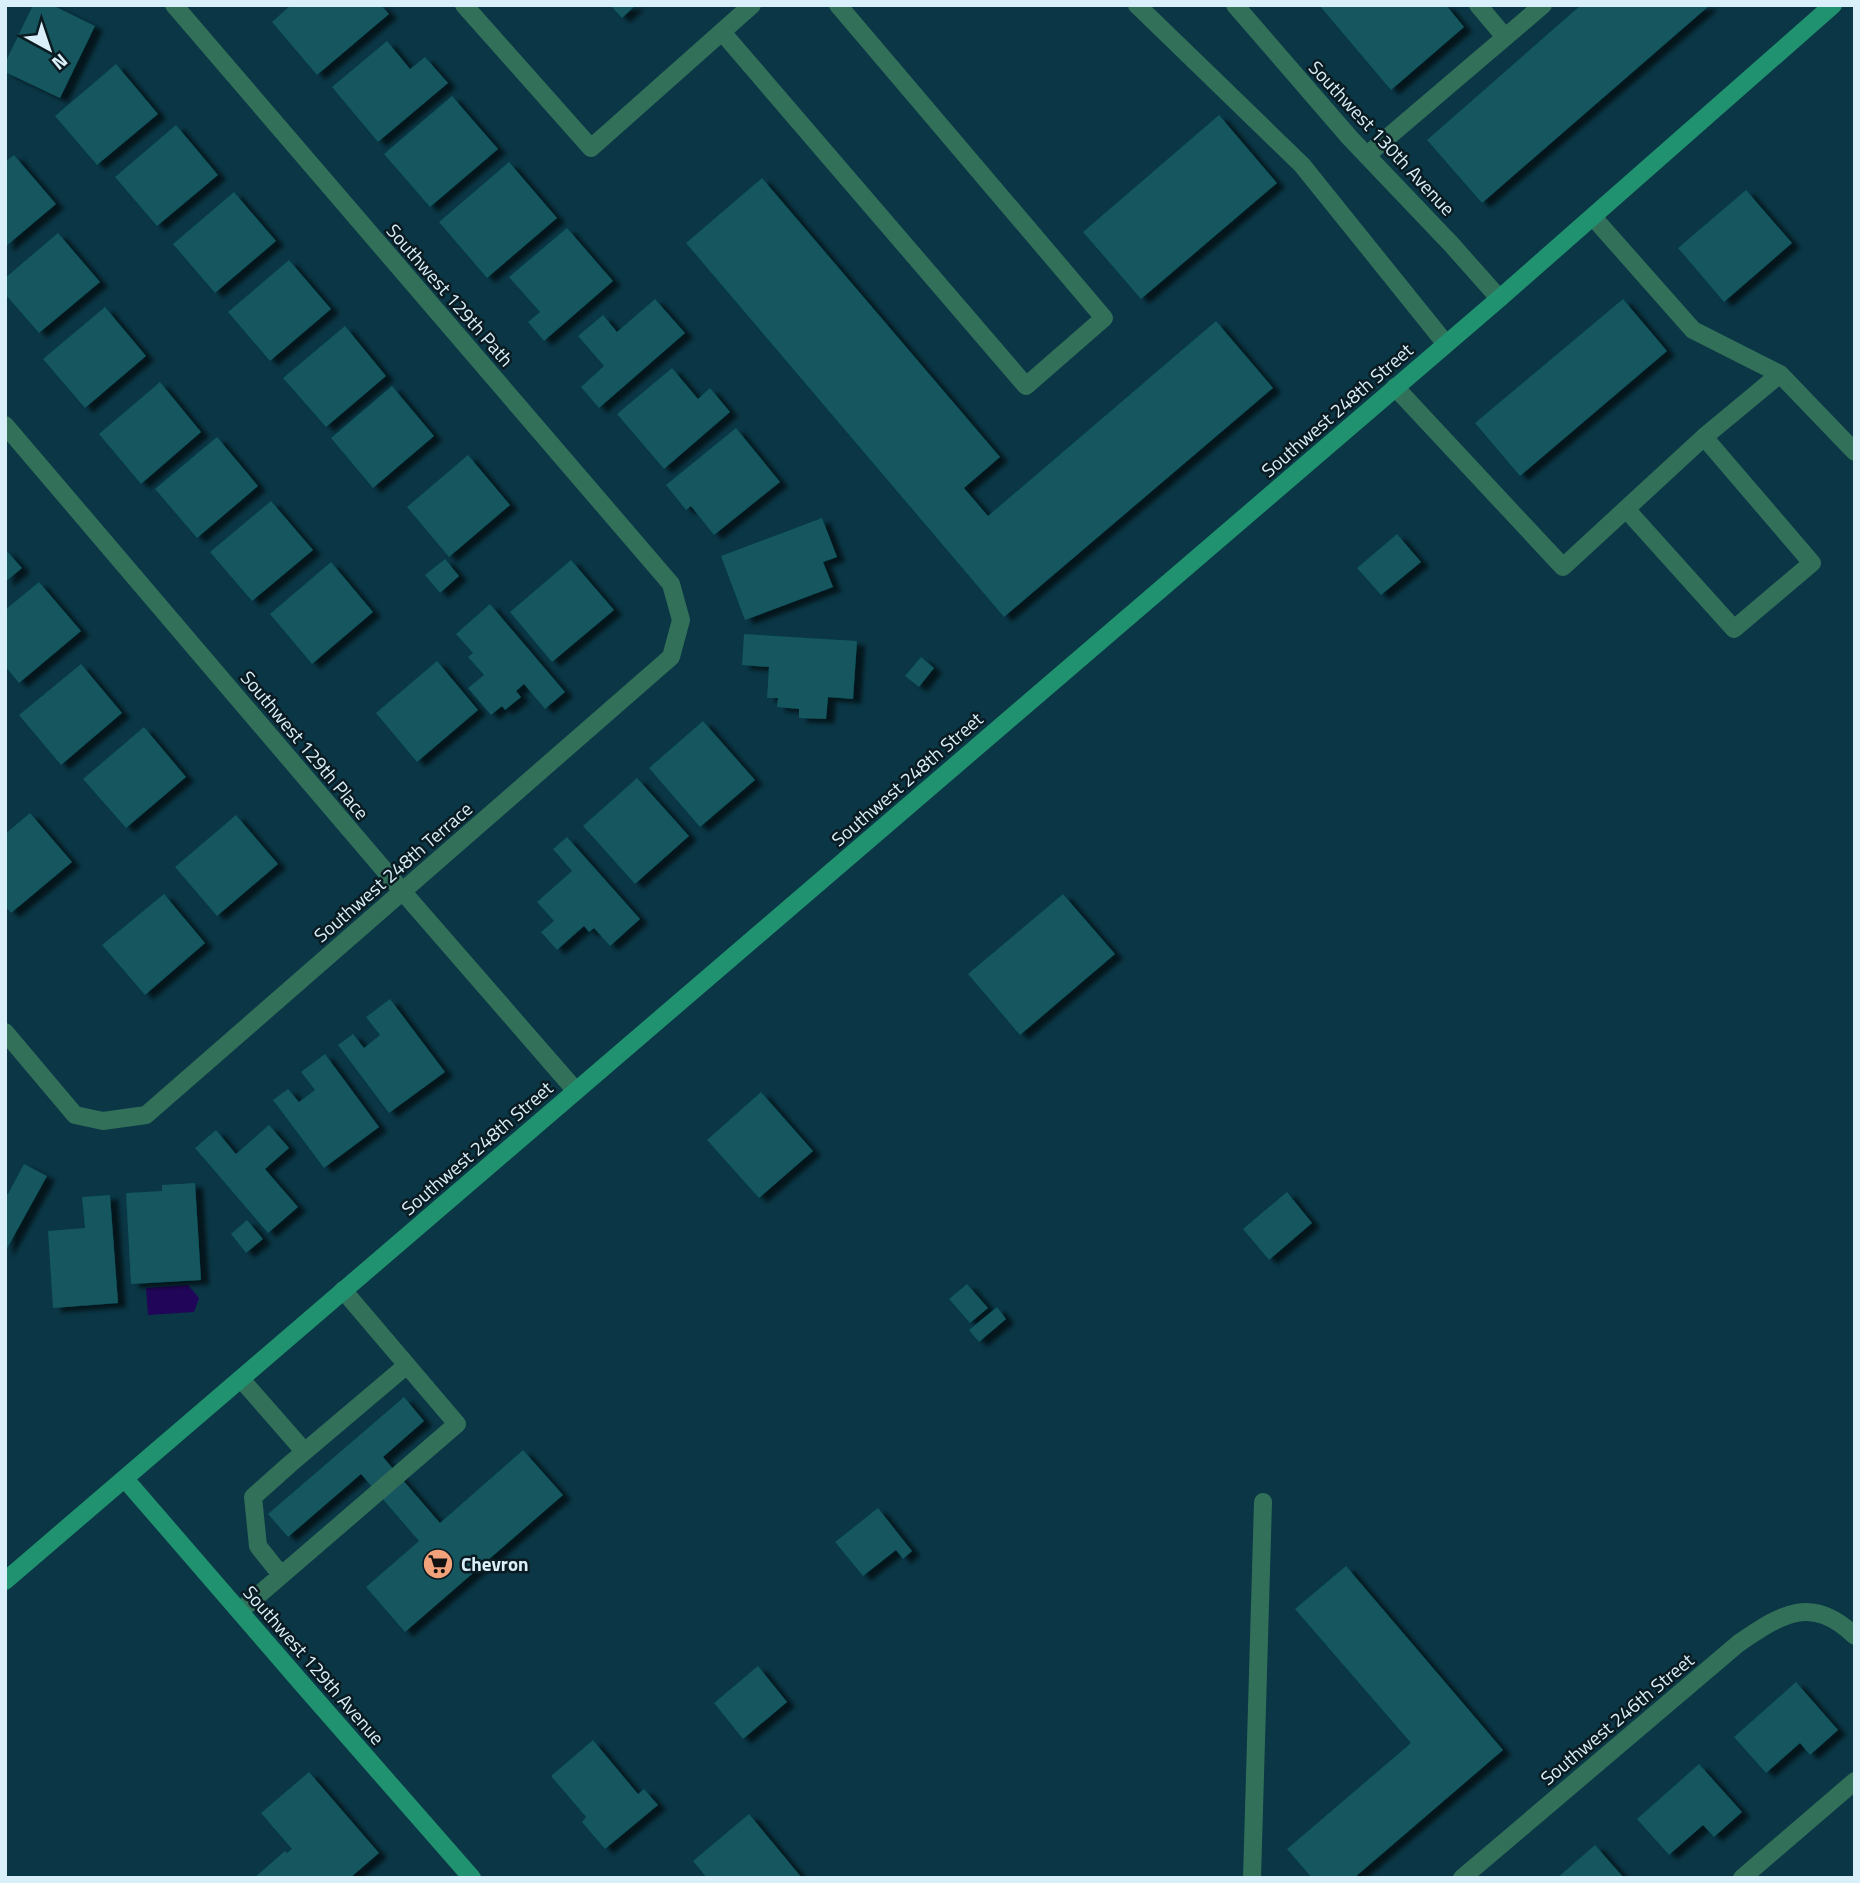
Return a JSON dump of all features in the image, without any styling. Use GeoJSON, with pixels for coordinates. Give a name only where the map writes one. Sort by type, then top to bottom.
{"type":"FeatureCollection","features":[{"type":"Feature","properties":{"kind":"street","name":"Southwest 129th Path"},"geometry":{"type":"LineString","coordinates":[[174,5],[671,584],[681,620]]}},
{"type":"Feature","properties":{"kind":"street"},"geometry":{"type":"LineString","coordinates":[[464,5],[590,148],[752,5]]}},
{"type":"Feature","properties":{"kind":"street"},"geometry":{"type":"LineString","coordinates":[[722,32],[1026,386],[1104,318],[838,5]]}},
{"type":"Feature","properties":{"kind":"street"},"geometry":{"type":"LineString","coordinates":[[1137,5],[1302,164],[1446,344]]}},
{"type":"Feature","properties":{"kind":"street","name":"Southwest 130th Avenue"},"geometry":{"type":"LineString","coordinates":[[1234,5],[1499,298]]}},
{"type":"Feature","properties":{"kind":"street"},"geometry":{"type":"LineString","coordinates":[[1478,5],[1505,37]]}},
{"type":"Feature","properties":{"kind":"street"},"geometry":{"type":"LineString","coordinates":[[1367,155],[1543,5]]}},
{"type":"Feature","properties":{"kind":"street","name":"Southwest 248th Street"},"geometry":{"type":"LineString","coordinates":[[5,1581],[1446,344],[1833,5]]}},
{"type":"Feature","properties":{"kind":"street"},"geometry":{"type":"LineString","coordinates":[[1593,217],[1693,330],[1780,373],[1855,452]]}},
{"type":"Feature","properties":{"kind":"street"},"geometry":{"type":"LineString","coordinates":[[1395,387],[1563,568],[1704,437],[1780,373]]}},
{"type":"Feature","properties":{"kind":"street","name":"Southwest 129th Place"},"geometry":{"type":"LineString","coordinates":[[5,425],[576,1091]]}},
{"type":"Feature","properties":{"kind":"street"},"geometry":{"type":"LineString","coordinates":[[1626,509],[1734,629],[1812,563],[1704,437]]}},
{"type":"Feature","properties":{"kind":"street","name":"Southwest 248th Terrace"},"geometry":{"type":"LineString","coordinates":[[5,1032],[75,1115],[103,1121],[146,1115],[671,657],[681,620]]}},
{"type":"Feature","properties":{"kind":"street"},"geometry":{"type":"LineString","coordinates":[[240,1611],[457,1424],[343,1290]]}},
{"type":"Feature","properties":{"kind":"street"},"geometry":{"type":"LineString","coordinates":[[281,1575],[258,1546],[253,1497],[407,1365]]}},
{"type":"Feature","properties":{"kind":"street"},"geometry":{"type":"LineString","coordinates":[[241,1379],[304,1451]]}},
{"type":"Feature","properties":{"kind":"street","name":"Southwest 129th Avenue"},"geometry":{"type":"LineString","coordinates":[[125,1479],[466,1875]]}},
{"type":"Feature","properties":{"kind":"street"},"geometry":{"type":"LineString","coordinates":[[1252,1878],[1263,1502]]}},
{"type":"Feature","properties":{"kind":"street","name":"Southwest 246th Street"},"geometry":{"type":"LineString","coordinates":[[1462,1878],[1740,1643],[1769,1623],[1792,1613],[1808,1611],[1827,1616],[1855,1636]]}},
{"type":"Feature","properties":{"kind":"street"},"geometry":{"type":"LineString","coordinates":[[1742,1878],[1855,1781]]}},
{"type":"Feature","properties":{"kind":"shaded area"},"geometry":{"type":"Polygon","coordinates":[[[188,1285],[199,1298],[194,1312],[148,1315],[146,1288],[188,1285]]]}},
{"type":"Feature","properties":{"kind":"building"},"geometry":{"type":"Polygon","coordinates":[[[33,5],[52,5],[95,26],[60,98],[5,72],[5,63],[33,5]]]}},
{"type":"Feature","properties":{"kind":"building"},"geometry":{"type":"Polygon","coordinates":[[[291,5],[381,5],[389,14],[317,75],[272,22],[291,5]]]}},
{"type":"Feature","properties":{"kind":"building"},"geometry":{"type":"Polygon","coordinates":[[[610,5],[636,5],[622,18],[610,5]]]}},
{"type":"Feature","properties":{"kind":"building"},"geometry":{"type":"Polygon","coordinates":[[[1319,5],[1446,5],[1464,27],[1391,90],[1319,5]]]}},
{"type":"Feature","properties":{"kind":"building"},"geometry":{"type":"Polygon","coordinates":[[[1581,5],[1710,5],[1482,203],[1427,140],[1581,5]]]}},
{"type":"Feature","properties":{"kind":"building"},"geometry":{"type":"Polygon","coordinates":[[[387,41],[410,69],[425,57],[448,83],[378,142],[332,87],[387,41]]]}},
{"type":"Feature","properties":{"kind":"building"},"geometry":{"type":"Polygon","coordinates":[[[116,64],[158,114],[97,165],[55,116],[116,64]]]}},
{"type":"Feature","properties":{"kind":"building"},"geometry":{"type":"Polygon","coordinates":[[[452,96],[498,149],[430,207],[384,154],[452,96]]]}},
{"type":"Feature","properties":{"kind":"building"},"geometry":{"type":"Polygon","coordinates":[[[1219,115],[1277,183],[1141,299],[1083,232],[1219,115]]]}},
{"type":"Feature","properties":{"kind":"building"},"geometry":{"type":"Polygon","coordinates":[[[176,125],[218,175],[157,226],[115,177],[176,125]]]}},
{"type":"Feature","properties":{"kind":"building"},"geometry":{"type":"Polygon","coordinates":[[[14,155],[56,204],[5,247],[5,162],[14,155]]]}},
{"type":"Feature","properties":{"kind":"building"},"geometry":{"type":"Polygon","coordinates":[[[509,162],[557,218],[487,278],[439,222],[509,162]]]}},
{"type":"Feature","properties":{"kind":"building"},"geometry":{"type":"Polygon","coordinates":[[[762,178],[1000,457],[964,488],[988,516],[1216,321],[1273,388],[1004,617],[686,243],[762,178]]]}},
{"type":"Feature","properties":{"kind":"building"},"geometry":{"type":"Polygon","coordinates":[[[1746,190],[1792,243],[1724,302],[1678,248],[1746,190]]]}},
{"type":"Feature","properties":{"kind":"building"},"geometry":{"type":"Polygon","coordinates":[[[234,192],[276,241],[215,293],[173,244],[234,192]]]}},
{"type":"Feature","properties":{"kind":"building"},"geometry":{"type":"Polygon","coordinates":[[[567,228],[613,281],[544,341],[528,322],[540,312],[509,277],[567,228]]]}},
{"type":"Feature","properties":{"kind":"building"},"geometry":{"type":"Polygon","coordinates":[[[58,233],[100,282],[39,333],[5,294],[5,278],[58,233]]]}},
{"type":"Feature","properties":{"kind":"building"},"geometry":{"type":"Polygon","coordinates":[[[289,260],[331,309],[270,361],[228,312],[289,260]]]}},
{"type":"Feature","properties":{"kind":"building"},"geometry":{"type":"Polygon","coordinates":[[[655,299],[685,333],[599,408],[581,387],[604,366],[578,336],[603,315],[617,332],[655,299]]]}},
{"type":"Feature","properties":{"kind":"building"},"geometry":{"type":"Polygon","coordinates":[[[1623,299],[1667,351],[1520,476],[1475,423],[1623,299]]]}},
{"type":"Feature","properties":{"kind":"building"},"geometry":{"type":"Polygon","coordinates":[[[105,307],[146,356],[85,408],[43,359],[105,307]]]}},
{"type":"Feature","properties":{"kind":"building"},"geometry":{"type":"Polygon","coordinates":[[[345,326],[386,376],[326,427],[283,378],[345,326]]]}},
{"type":"Feature","properties":{"kind":"building"},"geometry":{"type":"Polygon","coordinates":[[[672,368],[698,399],[710,388],[730,412],[664,469],[617,414],[672,368]]]}},
{"type":"Feature","properties":{"kind":"building"},"geometry":{"type":"Polygon","coordinates":[[[160,382],[201,432],[141,484],[99,434],[160,382]]]}},
{"type":"Feature","properties":{"kind":"building"},"geometry":{"type":"Polygon","coordinates":[[[392,386],[434,436],[373,488],[331,438],[392,386]]]}},
{"type":"Feature","properties":{"kind":"building"},"geometry":{"type":"Polygon","coordinates":[[[736,428],[780,482],[714,535],[691,506],[686,510],[666,485],[736,428]]]}},
{"type":"Feature","properties":{"kind":"building"},"geometry":{"type":"Polygon","coordinates":[[[217,437],[258,486],[197,538],[155,489],[217,437]]]}},
{"type":"Feature","properties":{"kind":"building"},"geometry":{"type":"Polygon","coordinates":[[[468,455],[510,505],[449,557],[407,507],[468,455]]]}},
{"type":"Feature","properties":{"kind":"building"},"geometry":{"type":"Polygon","coordinates":[[[271,501],[313,550],[252,601],[210,552],[271,501]]]}},
{"type":"Feature","properties":{"kind":"building"},"geometry":{"type":"Polygon","coordinates":[[[822,518],[837,557],[823,562],[833,587],[745,620],[721,556],[822,518]]]}},
{"type":"Feature","properties":{"kind":"building"},"geometry":{"type":"Polygon","coordinates":[[[1397,534],[1421,562],[1381,595],[1357,568],[1397,534]]]}},
{"type":"Feature","properties":{"kind":"building"},"geometry":{"type":"Polygon","coordinates":[[[5,549],[22,568],[5,582],[5,549]]]}},
{"type":"Feature","properties":{"kind":"building"},"geometry":{"type":"Polygon","coordinates":[[[445,559],[459,576],[440,593],[425,575],[445,559]]]}},
{"type":"Feature","properties":{"kind":"building"},"geometry":{"type":"Polygon","coordinates":[[[571,560],[614,610],[552,662],[510,612],[571,560]]]}},
{"type":"Feature","properties":{"kind":"building"},"geometry":{"type":"Polygon","coordinates":[[[331,562],[373,612],[312,664],[270,614],[331,562]]]}},
{"type":"Feature","properties":{"kind":"building"},"geometry":{"type":"Polygon","coordinates":[[[39,582],[81,631],[19,683],[5,666],[5,610],[39,582]]]}},
{"type":"Feature","properties":{"kind":"building"},"geometry":{"type":"Polygon","coordinates":[[[490,604],[565,692],[545,709],[524,684],[516,691],[521,697],[505,710],[502,706],[491,715],[468,688],[484,675],[468,657],[473,653],[456,634],[490,604]]]}},
{"type":"Feature","properties":{"kind":"building"},"geometry":{"type":"Polygon","coordinates":[[[744,634],[857,641],[853,699],[828,697],[826,719],[799,718],[799,709],[777,707],[778,698],[767,698],[769,667],[742,665],[744,634]]]}},
{"type":"Feature","properties":{"kind":"building"},"geometry":{"type":"Polygon","coordinates":[[[921,657],[934,668],[919,687],[905,676],[921,657]]]}},
{"type":"Feature","properties":{"kind":"building"},"geometry":{"type":"Polygon","coordinates":[[[437,661],[478,710],[417,762],[376,713],[437,661]]]}},
{"type":"Feature","properties":{"kind":"building"},"geometry":{"type":"Polygon","coordinates":[[[81,664],[122,713],[61,765],[19,715],[81,664]]]}},
{"type":"Feature","properties":{"kind":"building"},"geometry":{"type":"Polygon","coordinates":[[[703,721],[755,780],[700,827],[649,768],[703,721]]]}},
{"type":"Feature","properties":{"kind":"building"},"geometry":{"type":"Polygon","coordinates":[[[144,727],[186,777],[126,828],[83,779],[144,727]]]}},
{"type":"Feature","properties":{"kind":"building"},"geometry":{"type":"Polygon","coordinates":[[[637,778],[689,836],[635,884],[583,826],[637,778]]]}},
{"type":"Feature","properties":{"kind":"building"},"geometry":{"type":"Polygon","coordinates":[[[30,813],[72,862],[11,913],[5,906],[5,834],[30,813]]]}},
{"type":"Feature","properties":{"kind":"building"},"geometry":{"type":"Polygon","coordinates":[[[236,815],[278,864],[217,916],[175,867],[236,815]]]}},
{"type":"Feature","properties":{"kind":"building"},"geometry":{"type":"Polygon","coordinates":[[[567,837],[640,919],[610,946],[594,928],[589,932],[584,926],[557,950],[541,932],[554,921],[537,902],[572,871],[553,849],[567,837]]]}},
{"type":"Feature","properties":{"kind":"building"},"geometry":{"type":"Polygon","coordinates":[[[164,894],[205,943],[145,995],[102,945],[164,894]]]}},
{"type":"Feature","properties":{"kind":"building"},"geometry":{"type":"Polygon","coordinates":[[[1063,894],[1115,954],[1020,1035],[968,974],[1063,894]]]}},
{"type":"Feature","properties":{"kind":"building"},"geometry":{"type":"Polygon","coordinates":[[[390,999],[445,1072],[389,1113],[338,1045],[353,1034],[364,1048],[380,1035],[366,1017],[390,999]]]}},
{"type":"Feature","properties":{"kind":"building"},"geometry":{"type":"Polygon","coordinates":[[[325,1054],[379,1127],[324,1168],[273,1100],[288,1089],[299,1102],[315,1090],[301,1072],[325,1054]]]}},
{"type":"Feature","properties":{"kind":"building"},"geometry":{"type":"Polygon","coordinates":[[[761,1092],[813,1151],[759,1198],[707,1140],[761,1092]]]}},
{"type":"Feature","properties":{"kind":"building"},"geometry":{"type":"Polygon","coordinates":[[[269,1125],[289,1148],[265,1169],[298,1207],[268,1233],[195,1148],[216,1130],[236,1154],[269,1125]]]}},
{"type":"Feature","properties":{"kind":"building"},"geometry":{"type":"Polygon","coordinates":[[[24,1164],[47,1176],[5,1252],[5,1193],[8,1194],[24,1164]]]}},
{"type":"Feature","properties":{"kind":"building"},"geometry":{"type":"Polygon","coordinates":[[[195,1183],[201,1280],[131,1284],[126,1193],[162,1191],[162,1185],[195,1183]]]}},
{"type":"Feature","properties":{"kind":"building"},"geometry":{"type":"Polygon","coordinates":[[[1287,1192],[1312,1223],[1269,1260],[1243,1229],[1287,1192]]]}},
{"type":"Feature","properties":{"kind":"building"},"geometry":{"type":"Polygon","coordinates":[[[110,1195],[118,1303],[53,1308],[48,1231],[85,1228],[82,1197],[110,1195]]]}},
{"type":"Feature","properties":{"kind":"building"},"geometry":{"type":"Polygon","coordinates":[[[247,1220],[263,1239],[246,1253],[231,1234],[247,1220]]]}},
{"type":"Feature","properties":{"kind":"building"},"geometry":{"type":"Polygon","coordinates":[[[967,1284],[988,1308],[970,1323],[949,1299],[967,1284]]]}},
{"type":"Feature","properties":{"kind":"building"},"geometry":{"type":"Polygon","coordinates":[[[997,1307],[1006,1319],[979,1342],[969,1330],[997,1307]]]}},
{"type":"Feature","properties":{"kind":"building","name":"Chevron"},"geometry":{"type":"Polygon","coordinates":[[[404,1397],[424,1421],[383,1457],[440,1523],[523,1450],[563,1495],[405,1632],[366,1587],[419,1541],[361,1474],[288,1537],[268,1514],[404,1397]]]}},
{"type":"Feature","properties":{"kind":"building"},"geometry":{"type":"Polygon","coordinates":[[[878,1508],[912,1551],[903,1559],[896,1550],[863,1576],[835,1542],[878,1508]]]}},
{"type":"Feature","properties":{"kind":"building"},"geometry":{"type":"Polygon","coordinates":[[[1346,1566],[1503,1750],[1354,1878],[1312,1878],[1287,1849],[1411,1743],[1295,1609],[1346,1566]]]}},
{"type":"Feature","properties":{"kind":"building"},"geometry":{"type":"Polygon","coordinates":[[[758,1666],[787,1702],[743,1739],[714,1703],[758,1666]]]}},
{"type":"Feature","properties":{"kind":"building"},"geometry":{"type":"Polygon","coordinates":[[[1796,1682],[1838,1730],[1810,1755],[1800,1743],[1766,1773],[1734,1737],[1796,1682]]]}},
{"type":"Feature","properties":{"kind":"building"},"geometry":{"type":"Polygon","coordinates":[[[593,1740],[638,1794],[644,1789],[658,1805],[605,1849],[582,1822],[586,1817],[551,1776],[593,1740]]]}},
{"type":"Feature","properties":{"kind":"building"},"geometry":{"type":"Polygon","coordinates":[[[1699,1764],[1742,1812],[1714,1837],[1703,1825],[1669,1855],[1637,1819],[1699,1764]]]}},
{"type":"Feature","properties":{"kind":"building"},"geometry":{"type":"Polygon","coordinates":[[[309,1772],[379,1853],[350,1878],[254,1878],[285,1851],[287,1853],[292,1849],[261,1813],[309,1772]]]}},
{"type":"Feature","properties":{"kind":"building"},"geometry":{"type":"Polygon","coordinates":[[[749,1814],[802,1878],[707,1878],[693,1861],[749,1814]]]}},
{"type":"Feature","properties":{"kind":"building"},"geometry":{"type":"Polygon","coordinates":[[[1595,1845],[1624,1878],[1557,1878],[1595,1845]]]}},
{"type":"Feature","properties":{"kind":"place","name":"Chevron"},"geometry":{"type":"Point","coordinates":[438,1564]}}]}
